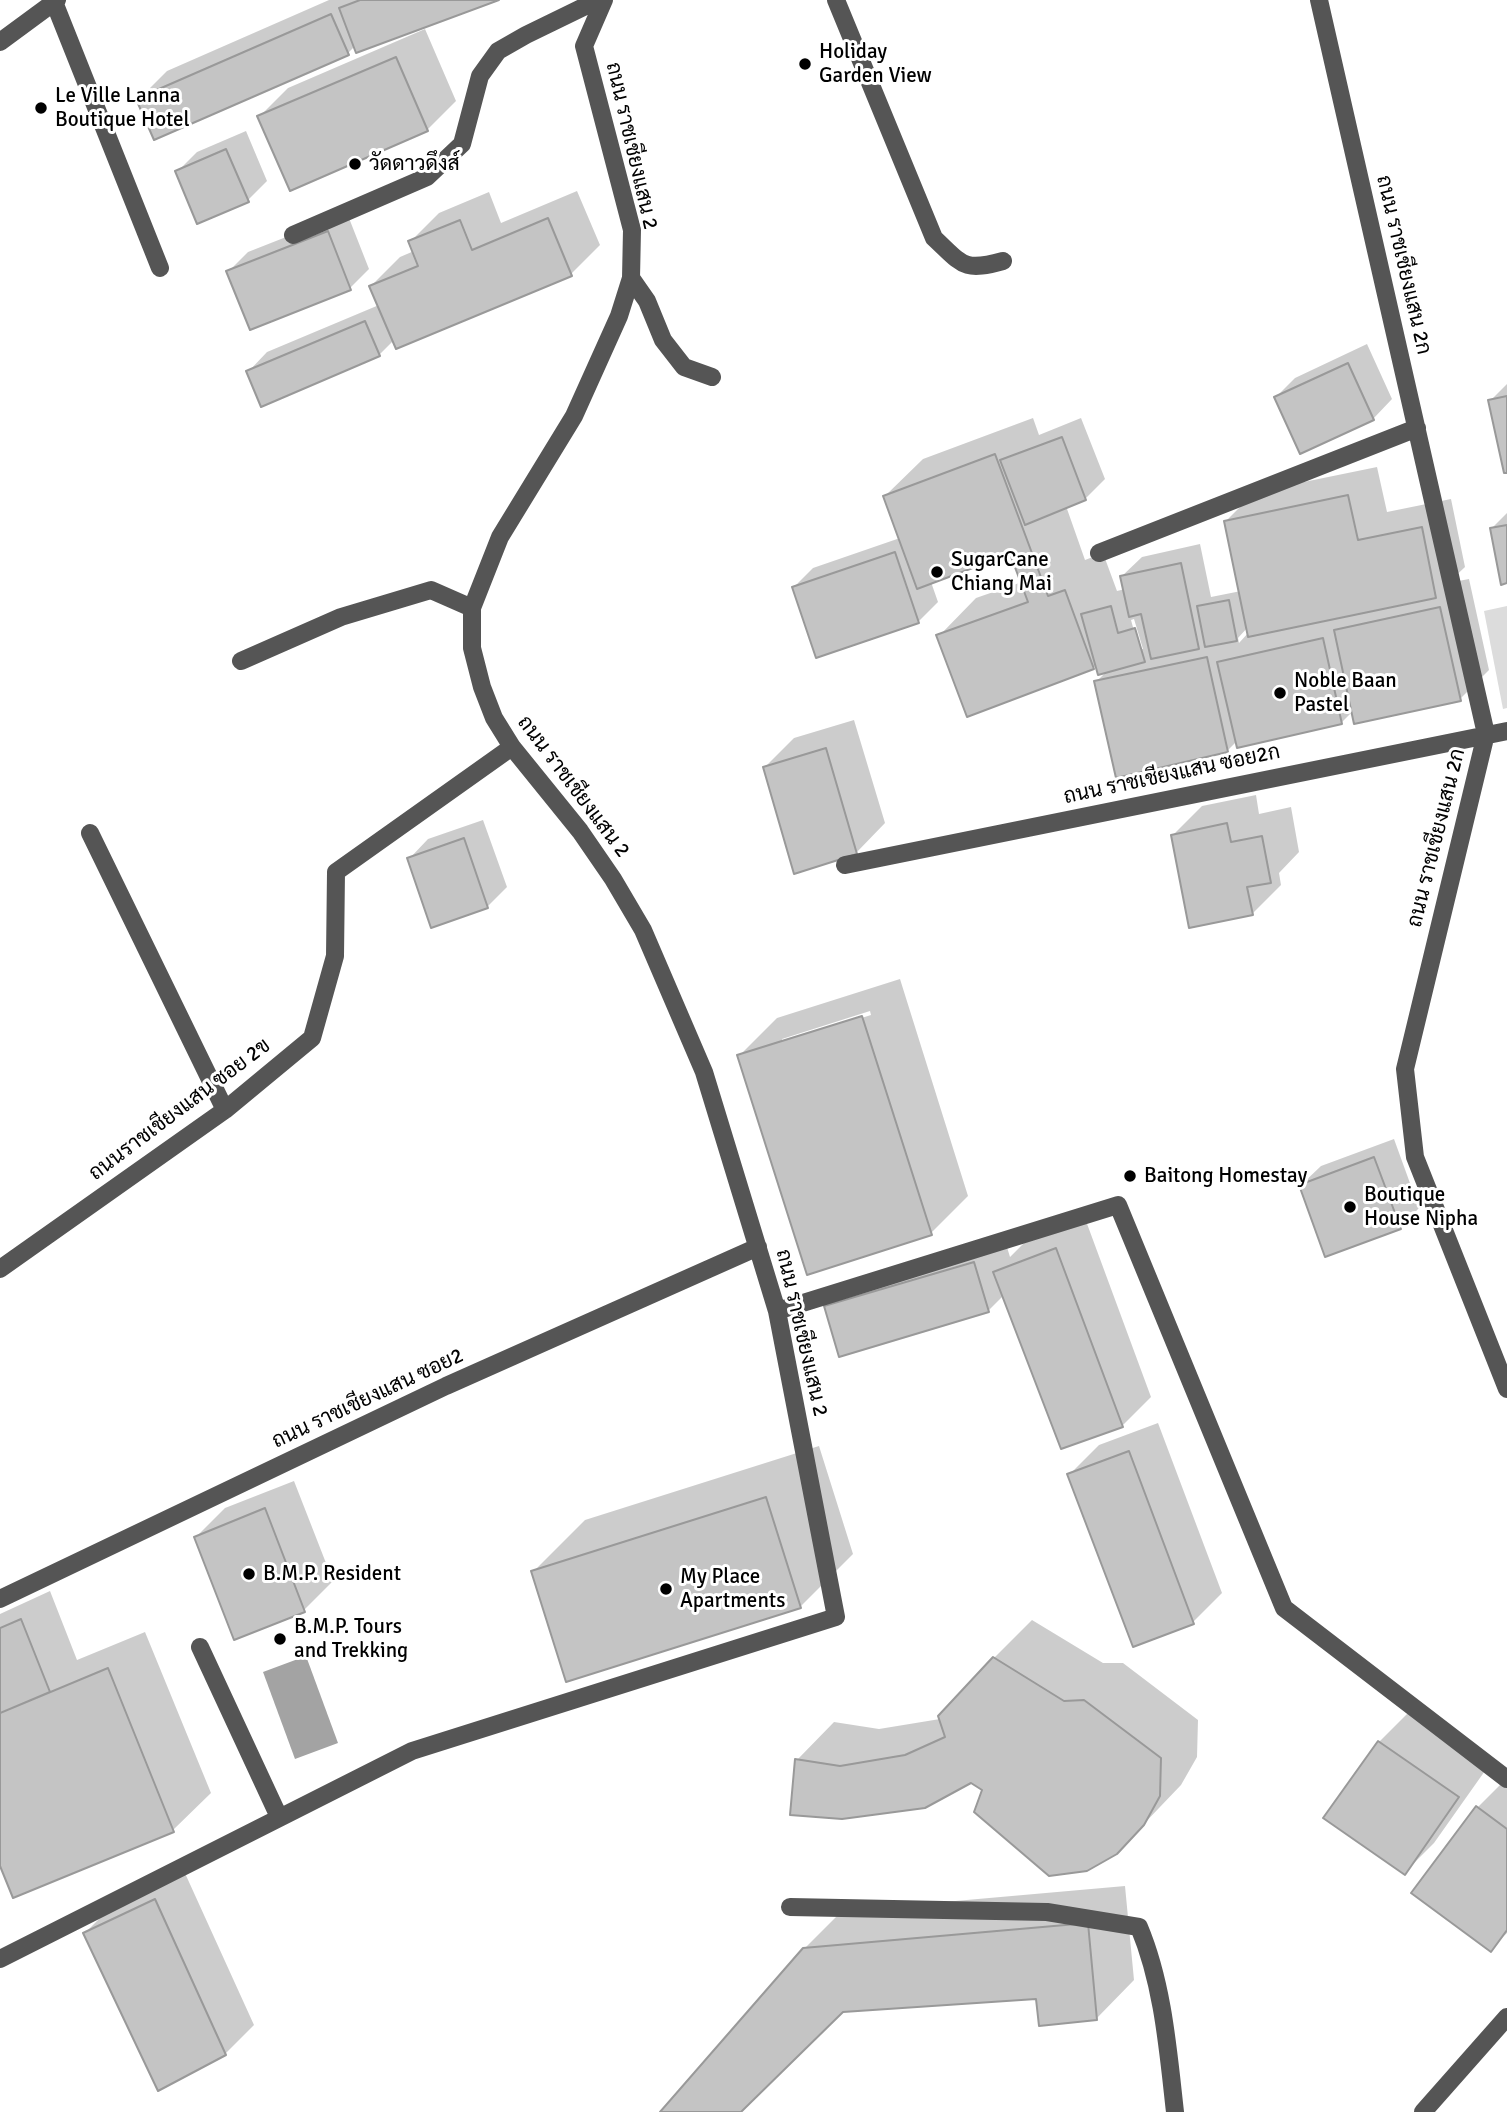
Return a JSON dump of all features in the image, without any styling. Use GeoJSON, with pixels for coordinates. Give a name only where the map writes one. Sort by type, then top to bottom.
{"type":"FeatureCollection","features":[{"type":"Feature","properties":{"kind":"street"},"geometry":{"type":"LineString","coordinates":[[293,235],[427,177],[461,144],[480,76],[498,51],[598,0]]}},
{"type":"Feature","properties":{"kind":"street","name":"ถนน ราชเชียงแสน 2"},"geometry":{"type":"LineString","coordinates":[[279,1817],[412,1751],[836,1617],[777,1311],[704,1072],[643,930],[580,831],[512,747],[494,718],[482,687],[472,648],[472,607],[500,537],[574,416],[619,317],[631,278],[632,230],[584,46],[604,0]]}},
{"type":"Feature","properties":{"kind":"street"},"geometry":{"type":"LineString","coordinates":[[836,0],[934,238],[964,265],[978,268],[1003,261]]}},
{"type":"Feature","properties":{"kind":"street","name":"ถนน ราชเชียงแสน 2ก"},"geometry":{"type":"LineString","coordinates":[[1319,0],[1486,734],[1405,1069],[1415,1157],[1507,1389]]}},
{"type":"Feature","properties":{"kind":"street"},"geometry":{"type":"LineString","coordinates":[[0,42],[55,1],[160,268]]}},
{"type":"Feature","properties":{"kind":"street"},"geometry":{"type":"LineString","coordinates":[[631,278],[647,300],[663,340],[684,367],[712,377]]}},
{"type":"Feature","properties":{"kind":"street"},"geometry":{"type":"LineString","coordinates":[[1098,552],[1417,428]]}},
{"type":"Feature","properties":{"kind":"street"},"geometry":{"type":"LineString","coordinates":[[241,661],[341,617],[431,590],[472,607]]}},
{"type":"Feature","properties":{"kind":"street","name":"ถนน ราชเชียงแสน ซอย2ก"},"geometry":{"type":"LineString","coordinates":[[845,865],[1507,731]]}},
{"type":"Feature","properties":{"kind":"street","name":"ถนนราชเชียงแสน ซอย 2ข"},"geometry":{"type":"LineString","coordinates":[[2,1264],[225,1110],[312,1038],[335,956],[336,872],[512,747]]}},
{"type":"Feature","properties":{"kind":"street"},"geometry":{"type":"LineString","coordinates":[[90,833],[225,1110]]}},
{"type":"Feature","properties":{"kind":"street"},"geometry":{"type":"LineString","coordinates":[[777,1311],[1118,1205],[1284,1608],[1507,1779]]}},
{"type":"Feature","properties":{"kind":"street","name":"ถนน ราชเชียงแสน ซอย2"},"geometry":{"type":"LineString","coordinates":[[0,1599],[446,1386],[758,1247]]}},
{"type":"Feature","properties":{"kind":"street"},"geometry":{"type":"LineString","coordinates":[[0,1959],[279,1817],[200,1647]]}},
{"type":"Feature","properties":{"kind":"street"},"geometry":{"type":"LineString","coordinates":[[790,1907],[1047,1912],[1139,1927],[1151,1955],[1168,2052],[1175,2112]]}},
{"type":"Feature","properties":{"kind":"street"},"geometry":{"type":"LineString","coordinates":[[1423,2112],[1507,2017]]}},
{"type":"Feature","properties":{"kind":"shaded area"},"geometry":{"type":"Polygon","coordinates":[[[1507,606],[1507,708],[1503,709],[1484,611],[1507,606]]]}},
{"type":"Feature","properties":{"kind":"shaded area"},"geometry":{"type":"Polygon","coordinates":[[[306,1656],[338,1743],[295,1759],[263,1672],[306,1656]]]}},
{"type":"Feature","properties":{"kind":"building"},"geometry":{"type":"Polygon","coordinates":[[[360,0],[499,0],[356,53],[339,8],[360,0]]]}},
{"type":"Feature","properties":{"kind":"building"},"geometry":{"type":"Polygon","coordinates":[[[331,14],[349,55],[154,140],[136,99],[331,14]]]}},
{"type":"Feature","properties":{"kind":"building"},"geometry":{"type":"Polygon","coordinates":[[[396,57],[428,131],[290,191],[257,116],[396,57]]]}},
{"type":"Feature","properties":{"kind":"building"},"geometry":{"type":"Polygon","coordinates":[[[226,149],[249,202],[197,224],[175,171],[226,149]]]}},
{"type":"Feature","properties":{"kind":"building"},"geometry":{"type":"Polygon","coordinates":[[[548,218],[572,276],[396,349],[369,286],[418,266],[408,241],[460,220],[472,250],[548,218]]]}},
{"type":"Feature","properties":{"kind":"building"},"geometry":{"type":"Polygon","coordinates":[[[328,231],[351,290],[250,330],[226,271],[328,231]]]}},
{"type":"Feature","properties":{"kind":"building"},"geometry":{"type":"Polygon","coordinates":[[[365,321],[380,356],[261,407],[246,371],[365,321]]]}},
{"type":"Feature","properties":{"kind":"building"},"geometry":{"type":"Polygon","coordinates":[[[1348,363],[1374,420],[1300,454],[1274,397],[1348,363]]]}},
{"type":"Feature","properties":{"kind":"building"},"geometry":{"type":"Polygon","coordinates":[[[1507,396],[1507,473],[1504,473],[1488,400],[1507,396]]]}},
{"type":"Feature","properties":{"kind":"building"},"geometry":{"type":"Polygon","coordinates":[[[1062,437],[1086,500],[1025,525],[1000,460],[1062,437]]]}},
{"type":"Feature","properties":{"kind":"building","name":"SugarCane Chiang Mai"},"geometry":{"type":"Polygon","coordinates":[[[995,454],[1048,596],[1065,590],[1094,669],[967,717],[936,635],[1028,602],[1010,554],[917,589],[883,496],[995,454]]]}},
{"type":"Feature","properties":{"kind":"building"},"geometry":{"type":"Polygon","coordinates":[[[1348,495],[1358,540],[1422,527],[1436,598],[1248,637],[1224,521],[1348,495]]]}},
{"type":"Feature","properties":{"kind":"building"},"geometry":{"type":"Polygon","coordinates":[[[1507,525],[1507,583],[1501,585],[1490,528],[1507,525]]]}},
{"type":"Feature","properties":{"kind":"building"},"geometry":{"type":"Polygon","coordinates":[[[895,552],[919,623],[816,658],[792,587],[895,552]]]}},
{"type":"Feature","properties":{"kind":"building"},"geometry":{"type":"Polygon","coordinates":[[[1181,563],[1199,649],[1151,659],[1141,614],[1129,617],[1120,576],[1181,563]]]}},
{"type":"Feature","properties":{"kind":"building"},"geometry":{"type":"Polygon","coordinates":[[[1229,600],[1237,641],[1205,647],[1197,606],[1229,600]]]}},
{"type":"Feature","properties":{"kind":"building"},"geometry":{"type":"Polygon","coordinates":[[[1111,606],[1118,633],[1135,628],[1145,662],[1098,675],[1081,614],[1111,606]]]}},
{"type":"Feature","properties":{"kind":"building"},"geometry":{"type":"Polygon","coordinates":[[[1440,607],[1461,701],[1354,724],[1334,630],[1440,607]]]}},
{"type":"Feature","properties":{"kind":"building","name":"Noble Baan Pastel"},"geometry":{"type":"Polygon","coordinates":[[[1323,638],[1342,724],[1237,748],[1217,662],[1323,638]]]}},
{"type":"Feature","properties":{"kind":"building"},"geometry":{"type":"Polygon","coordinates":[[[1207,657],[1228,752],[1116,778],[1094,681],[1207,657]]]}},
{"type":"Feature","properties":{"kind":"building"},"geometry":{"type":"Polygon","coordinates":[[[826,748],[857,854],[794,874],[763,767],[826,748]]]}},
{"type":"Feature","properties":{"kind":"building"},"geometry":{"type":"Polygon","coordinates":[[[1227,823],[1231,842],[1262,836],[1271,883],[1247,887],[1253,915],[1189,928],[1171,835],[1227,823]]]}},
{"type":"Feature","properties":{"kind":"building"},"geometry":{"type":"Polygon","coordinates":[[[464,838],[488,908],[431,928],[407,858],[464,838]]]}},
{"type":"Feature","properties":{"kind":"building"},"geometry":{"type":"Polygon","coordinates":[[[862,1016],[932,1235],[807,1275],[737,1055],[862,1016]]]}},
{"type":"Feature","properties":{"kind":"building","name":"Boutique House Nipha"},"geometry":{"type":"Polygon","coordinates":[[[1374,1157],[1401,1229],[1325,1257],[1299,1185],[1374,1157]]]}},
{"type":"Feature","properties":{"kind":"building"},"geometry":{"type":"Polygon","coordinates":[[[1056,1248],[1123,1427],[1061,1449],[993,1272],[1056,1248]]]}},
{"type":"Feature","properties":{"kind":"building"},"geometry":{"type":"Polygon","coordinates":[[[974,1262],[989,1312],[839,1357],[824,1306],[974,1262]]]}},
{"type":"Feature","properties":{"kind":"building"},"geometry":{"type":"Polygon","coordinates":[[[1129,1451],[1194,1624],[1133,1647],[1067,1474],[1129,1451]]]}},
{"type":"Feature","properties":{"kind":"building","name":"My Place Apartments"},"geometry":{"type":"Polygon","coordinates":[[[766,1497],[801,1608],[566,1682],[531,1571],[766,1497]]]}},
{"type":"Feature","properties":{"kind":"building","name":"B.M.P. Resident"},"geometry":{"type":"Polygon","coordinates":[[[265,1508],[305,1612],[234,1640],[194,1537],[265,1508]]]}},
{"type":"Feature","properties":{"kind":"building"},"geometry":{"type":"Polygon","coordinates":[[[21,1619],[50,1692],[0,1713],[0,1628],[21,1619]]]}},
{"type":"Feature","properties":{"kind":"building"},"geometry":{"type":"Polygon","coordinates":[[[993,1657],[1064,1701],[1084,1700],[1161,1758],[1160,1796],[1144,1825],[1117,1854],[1087,1871],[1049,1876],[974,1812],[982,1790],[971,1783],[925,1808],[842,1819],[790,1815],[795,1759],[840,1766],[905,1755],[945,1737],[938,1716],[993,1657]]]}},
{"type":"Feature","properties":{"kind":"building"},"geometry":{"type":"Polygon","coordinates":[[[108,1668],[174,1832],[13,1898],[0,1866],[0,1713],[108,1668]]]}},
{"type":"Feature","properties":{"kind":"building"},"geometry":{"type":"Polygon","coordinates":[[[1378,1741],[1459,1797],[1405,1875],[1323,1818],[1378,1741]]]}},
{"type":"Feature","properties":{"kind":"building"},"geometry":{"type":"Polygon","coordinates":[[[1476,1806],[1507,1829],[1507,1930],[1491,1952],[1411,1893],[1476,1806]]]}},
{"type":"Feature","properties":{"kind":"building"},"geometry":{"type":"Polygon","coordinates":[[[155,1899],[226,2055],[158,2091],[83,1933],[155,1899]]]}},
{"type":"Feature","properties":{"kind":"building"},"geometry":{"type":"Polygon","coordinates":[[[1088,1923],[1097,2020],[1039,2026],[1036,1999],[843,2012],[741,2112],[660,2112],[803,1948],[1088,1923]]]}},
{"type":"Feature","properties":{"kind":"place","name":"Holiday Garden View"},"geometry":{"type":"Point","coordinates":[805,64]}},
{"type":"Feature","properties":{"kind":"place","name":"Le Ville Lanna Boutique Hotel"},"geometry":{"type":"Point","coordinates":[41,108]}},
{"type":"Feature","properties":{"kind":"place","name":"วัดดาวดึงส์"},"geometry":{"type":"Point","coordinates":[355,164]}},
{"type":"Feature","properties":{"kind":"place","name":"SugarCane Chiang Mai"},"geometry":{"type":"Point","coordinates":[937,572]}},
{"type":"Feature","properties":{"kind":"place","name":"Noble Baan Pastel"},"geometry":{"type":"Point","coordinates":[1280,693]}},
{"type":"Feature","properties":{"kind":"place","name":"Baitong Homestay"},"geometry":{"type":"Point","coordinates":[1130,1176]}},
{"type":"Feature","properties":{"kind":"place","name":"Boutique House Nipha"},"geometry":{"type":"Point","coordinates":[1350,1207]}},
{"type":"Feature","properties":{"kind":"place","name":"B.M.P. Resident"},"geometry":{"type":"Point","coordinates":[249,1574]}},
{"type":"Feature","properties":{"kind":"place","name":"My Place Apartments"},"geometry":{"type":"Point","coordinates":[666,1589]}},
{"type":"Feature","properties":{"kind":"place","name":"B.M.P. Tours and Trekking"},"geometry":{"type":"Point","coordinates":[280,1639]}}]}
